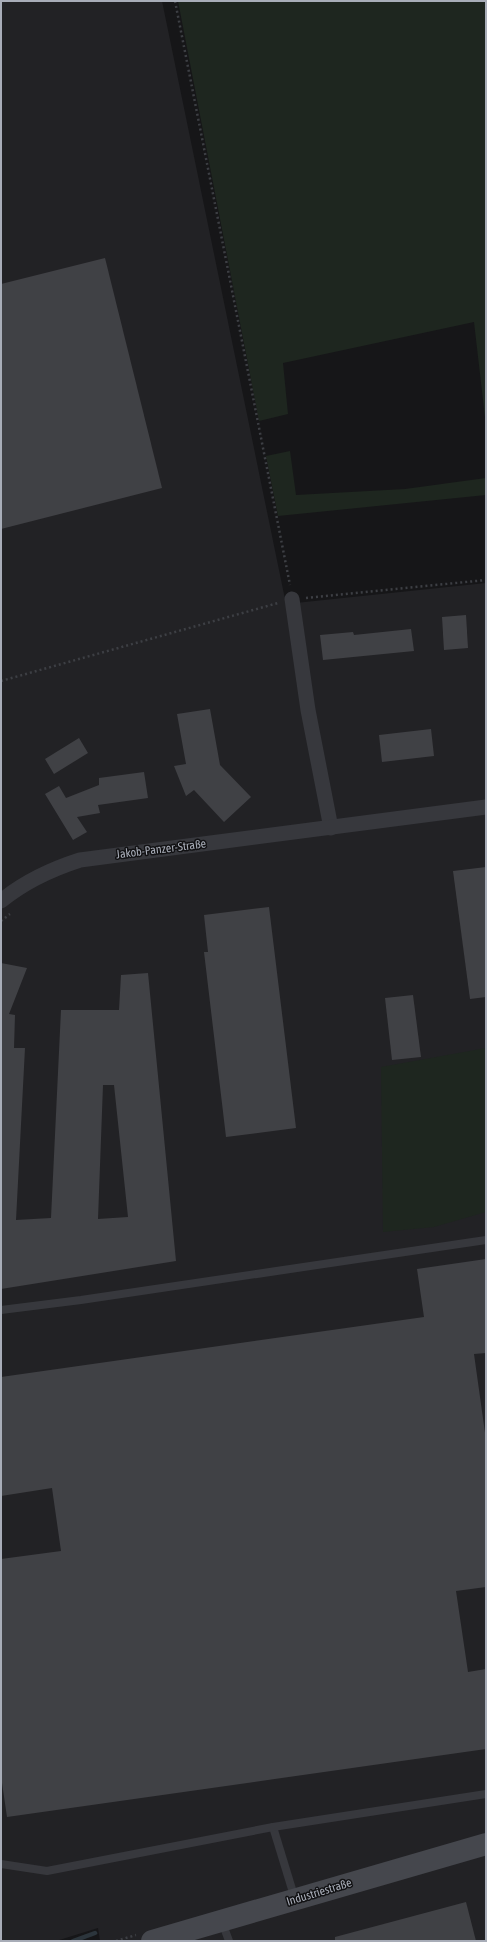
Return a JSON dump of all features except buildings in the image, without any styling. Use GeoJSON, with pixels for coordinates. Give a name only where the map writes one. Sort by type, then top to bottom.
{"type":"FeatureCollection","features":[{"type":"Feature","properties":{"kind":"main road","name":"Industriestraße"},"geometry":{"type":"LineString","coordinates":[[152,1941],[486,1844]]}},
{"type":"Feature","properties":{"kind":"street"},"geometry":{"type":"LineString","coordinates":[[292,599],[308,710],[331,828]]}},
{"type":"Feature","properties":{"kind":"street","name":"Jakob-Panzer-Straße"},"geometry":{"type":"LineString","coordinates":[[1,901],[34,879],[61,866],[80,860],[486,807]]}},
{"type":"Feature","properties":{"kind":"lane"},"geometry":{"type":"LineString","coordinates":[[1,1310],[89,1299],[486,1240]]}},
{"type":"Feature","properties":{"kind":"lane"},"geometry":{"type":"LineString","coordinates":[[1,1864],[47,1871],[273,1827],[486,1794]]}},
{"type":"Feature","properties":{"kind":"lane"},"geometry":{"type":"LineString","coordinates":[[273,1827],[295,1899]]}},
{"type":"Feature","properties":{"kind":"lane"},"geometry":{"type":"LineString","coordinates":[[222,1920],[229,1941]]}},
{"type":"Feature","properties":{"kind":"path"},"geometry":{"type":"LineString","coordinates":[[175,1],[292,599]]}},
{"type":"Feature","properties":{"kind":"path"},"geometry":{"type":"LineString","coordinates":[[1,681],[292,599],[486,580]]}},
{"type":"Feature","properties":{"kind":"path"},"geometry":{"type":"LineString","coordinates":[[1,921],[13,911]]}},
{"type":"Feature","properties":{"kind":"shaded area"},"geometry":{"type":"Polygon","coordinates":[[[1,1],[162,1],[286,604],[486,583],[486,1941],[100,1941],[98,1928],[56,1941],[1,1941],[1,1]]]}},
{"type":"Feature","properties":{"kind":"shaded area"},"geometry":{"type":"Polygon","coordinates":[[[178,1],[486,1],[486,426],[474,322],[283,363],[288,414],[259,421],[178,1]]]}},
{"type":"Feature","properties":{"kind":"shaded area"},"geometry":{"type":"Polygon","coordinates":[[[290,451],[296,495],[405,489],[486,478],[486,495],[278,516],[266,456],[290,451]]]}},
{"type":"Feature","properties":{"kind":"shaded area"},"geometry":{"type":"Polygon","coordinates":[[[486,1048],[486,1212],[434,1227],[383,1232],[381,1067],[486,1048]]]}},
{"type":"Feature","properties":{"kind":"waterway"},"geometry":{"type":"LineString","coordinates":[[73,1941],[95,1933]]}}]}
